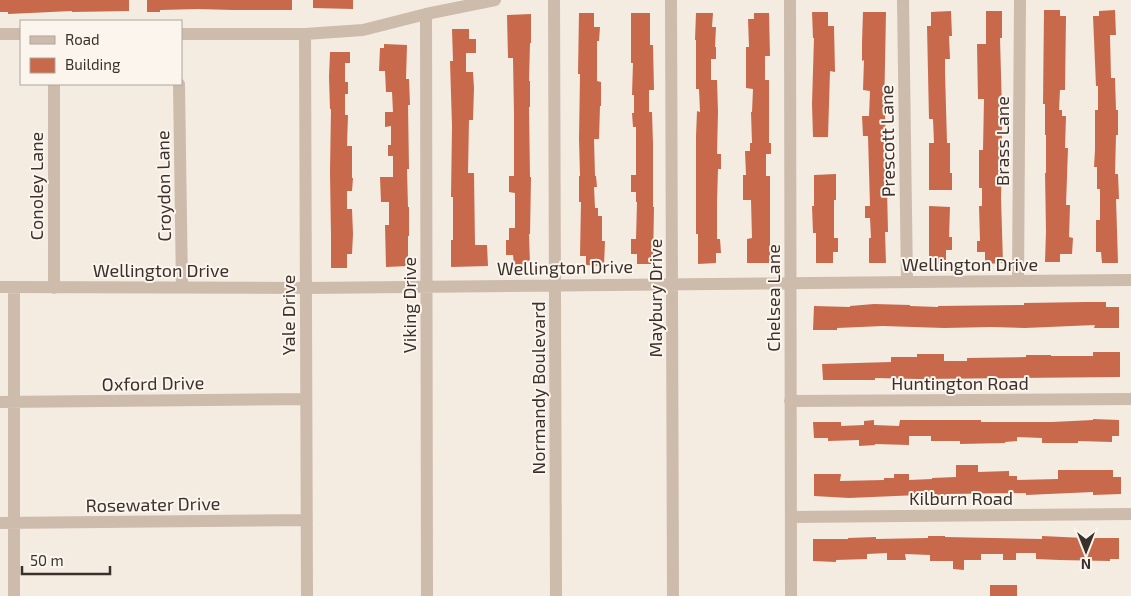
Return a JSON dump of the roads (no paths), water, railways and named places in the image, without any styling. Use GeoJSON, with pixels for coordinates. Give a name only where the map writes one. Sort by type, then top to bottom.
{"type":"FeatureCollection","features":[{"type":"Feature","properties":{"kind":"street"},"geometry":{"type":"LineString","coordinates":[[182,34],[304,34],[362,30],[426,14],[495,0]]}},
{"type":"Feature","properties":{"kind":"street","name":"Normandy Boulevard"},"geometry":{"type":"LineString","coordinates":[[554,0],[556,596]]}},
{"type":"Feature","properties":{"kind":"street","name":"Maybury Drive"},"geometry":{"type":"LineString","coordinates":[[671,0],[673,596]]}},
{"type":"Feature","properties":{"kind":"street","name":"Chelsea Lane"},"geometry":{"type":"LineString","coordinates":[[790,0],[791,596]]}},
{"type":"Feature","properties":{"kind":"street","name":"Prescott Lane"},"geometry":{"type":"LineString","coordinates":[[903,0],[907,282]]}},
{"type":"Feature","properties":{"kind":"street","name":"Brass Lane"},"geometry":{"type":"LineString","coordinates":[[1018,281],[1020,0]]}},
{"type":"Feature","properties":{"kind":"street","name":"Viking Drive"},"geometry":{"type":"LineString","coordinates":[[426,14],[427,596]]}},
{"type":"Feature","properties":{"kind":"street"},"geometry":{"type":"LineString","coordinates":[[0,34],[20,34]]}},
{"type":"Feature","properties":{"kind":"street","name":"Yale Drive"},"geometry":{"type":"LineString","coordinates":[[304,34],[307,596]]}},
{"type":"Feature","properties":{"kind":"street","name":"Conoley Lane"},"geometry":{"type":"LineString","coordinates":[[54,85],[54,288]]}},
{"type":"Feature","properties":{"kind":"street","name":"Croydon Lane"},"geometry":{"type":"LineString","coordinates":[[179,85],[182,287]]}},
{"type":"Feature","properties":{"kind":"street","name":"Wellington Drive"},"geometry":{"type":"LineString","coordinates":[[0,287],[305,288],[1131,280]]}},
{"type":"Feature","properties":{"kind":"street"},"geometry":{"type":"LineString","coordinates":[[14,287],[14,596]]}},
{"type":"Feature","properties":{"kind":"street","name":"Oxford Drive"},"geometry":{"type":"LineString","coordinates":[[0,402],[306,399]]}},
{"type":"Feature","properties":{"kind":"street","name":"Huntington Road"},"geometry":{"type":"LineString","coordinates":[[790,401],[1131,399]]}},
{"type":"Feature","properties":{"kind":"street","name":"Kilburn Road"},"geometry":{"type":"LineString","coordinates":[[791,517],[1131,514]]}},
{"type":"Feature","properties":{"kind":"street","name":"Rosewater Drive"},"geometry":{"type":"LineString","coordinates":[[0,523],[307,520]]}}]}
